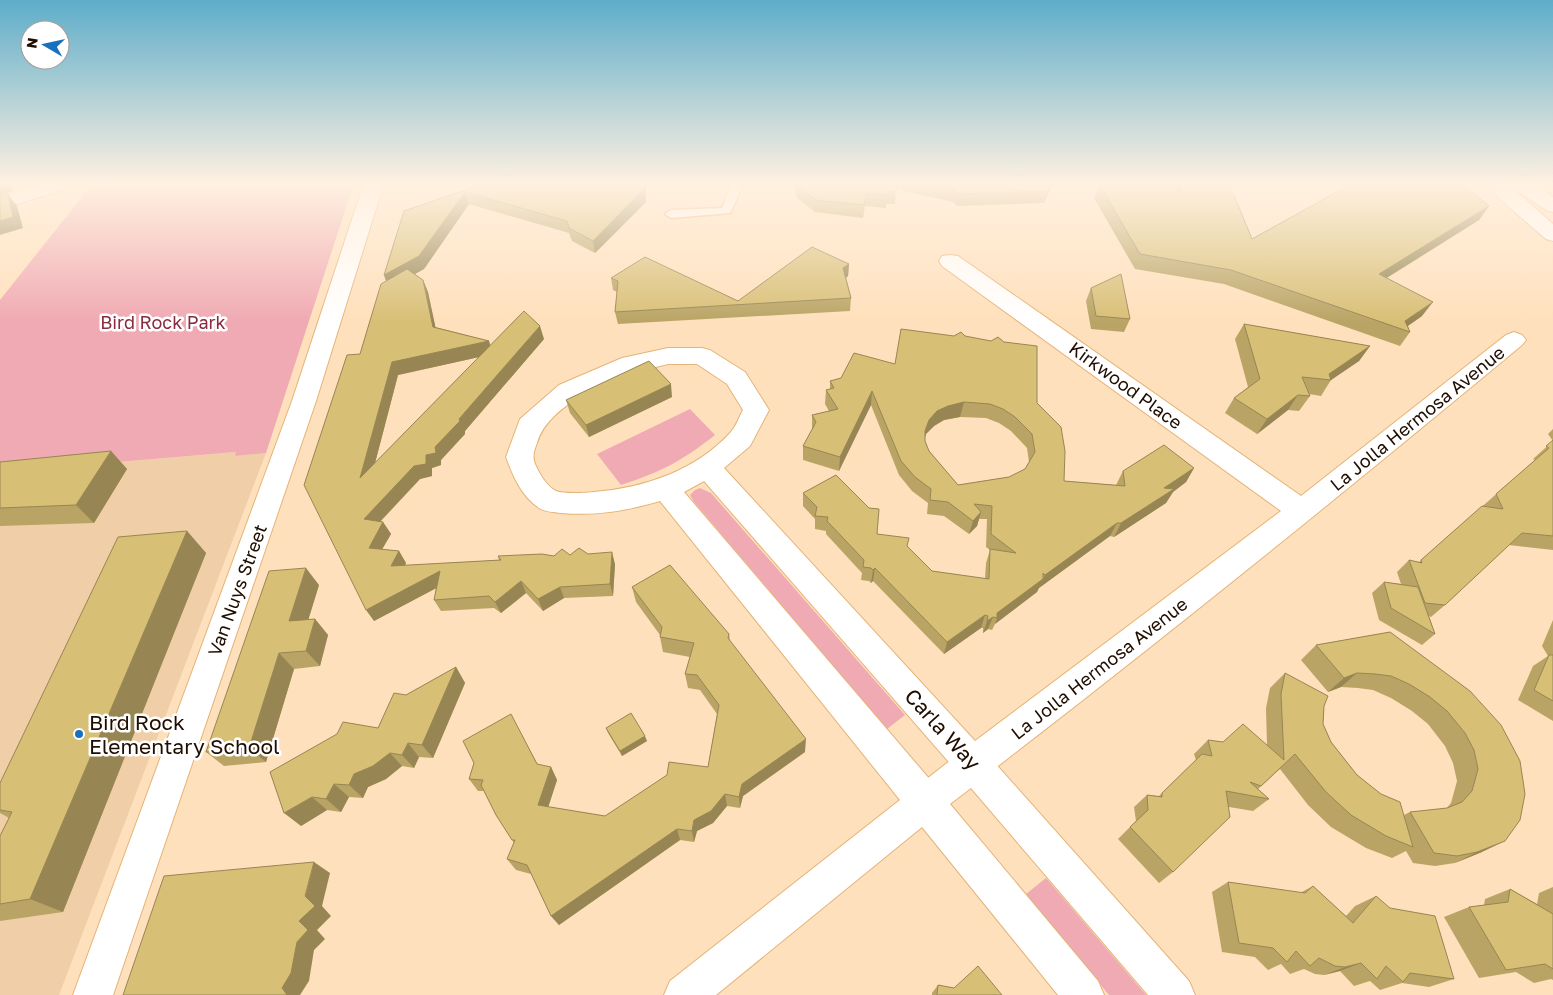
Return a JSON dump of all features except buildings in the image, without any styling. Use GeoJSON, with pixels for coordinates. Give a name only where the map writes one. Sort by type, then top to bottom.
{"type":"FeatureCollection","features":[{"type":"Feature","properties":{"kind":"street","name":"Van Nuys Street"},"geometry":{"type":"LineString","coordinates":[[93,995],[304,401],[359,229]]}},
{"type":"Feature","properties":{"kind":"street","name":"Kirkwood Place"},"geometry":{"type":"LineString","coordinates":[[950,261],[1300,510]]}},
{"type":"Feature","properties":{"kind":"street","name":"La Jolla Hermosa Avenue"},"geometry":{"type":"LineString","coordinates":[[684,995],[973,764],[1153,627],[1514,340]]}},
{"type":"Feature","properties":{"kind":"street"},"geometry":{"type":"LineString","coordinates":[[668,356],[702,356],[736,378],[756,410],[740,439],[707,467],[666,489],[621,501],[585,504],[549,501],[528,480],[519,457],[529,426],[568,391],[630,364],[668,356]]}},
{"type":"Feature","properties":{"kind":"street","name":"Carla Way"},"geometry":{"type":"LineString","coordinates":[[707,467],[973,764],[1175,995]]}},
{"type":"Feature","properties":{"kind":"street"},"geometry":{"type":"LineString","coordinates":[[666,489],[1084,995]]}},
{"type":"Feature","properties":{"kind":"shaded area","name":"Bird Rock Elementary School"},"geometry":{"type":"Polygon","coordinates":[[[237,452],[235,456],[266,453],[59,995],[0,995],[0,472],[237,452]]]}},
{"type":"Feature","properties":{"kind":"green space","name":"Bird Rock Park"},"geometry":{"type":"Polygon","coordinates":[[[56,229],[339,229],[266,453],[235,456],[236,452],[0,472],[0,300],[56,229]]]}},
{"type":"Feature","properties":{"kind":"green space"},"geometry":{"type":"Polygon","coordinates":[[[690,409],[715,435],[681,459],[660,470],[621,485],[597,454],[690,409]]]}},
{"type":"Feature","properties":{"kind":"green space"},"geometry":{"type":"Polygon","coordinates":[[[700,488],[711,493],[905,715],[887,729],[694,502],[690,495],[700,488]]]}},
{"type":"Feature","properties":{"kind":"green space"},"geometry":{"type":"Polygon","coordinates":[[[1046,878],[1146,995],[1109,995],[1026,894],[1046,878]]]}},
{"type":"Feature","properties":{"kind":"place","name":"Bird Rock Elementary School"},"geometry":{"type":"Point","coordinates":[79,734]}}]}
